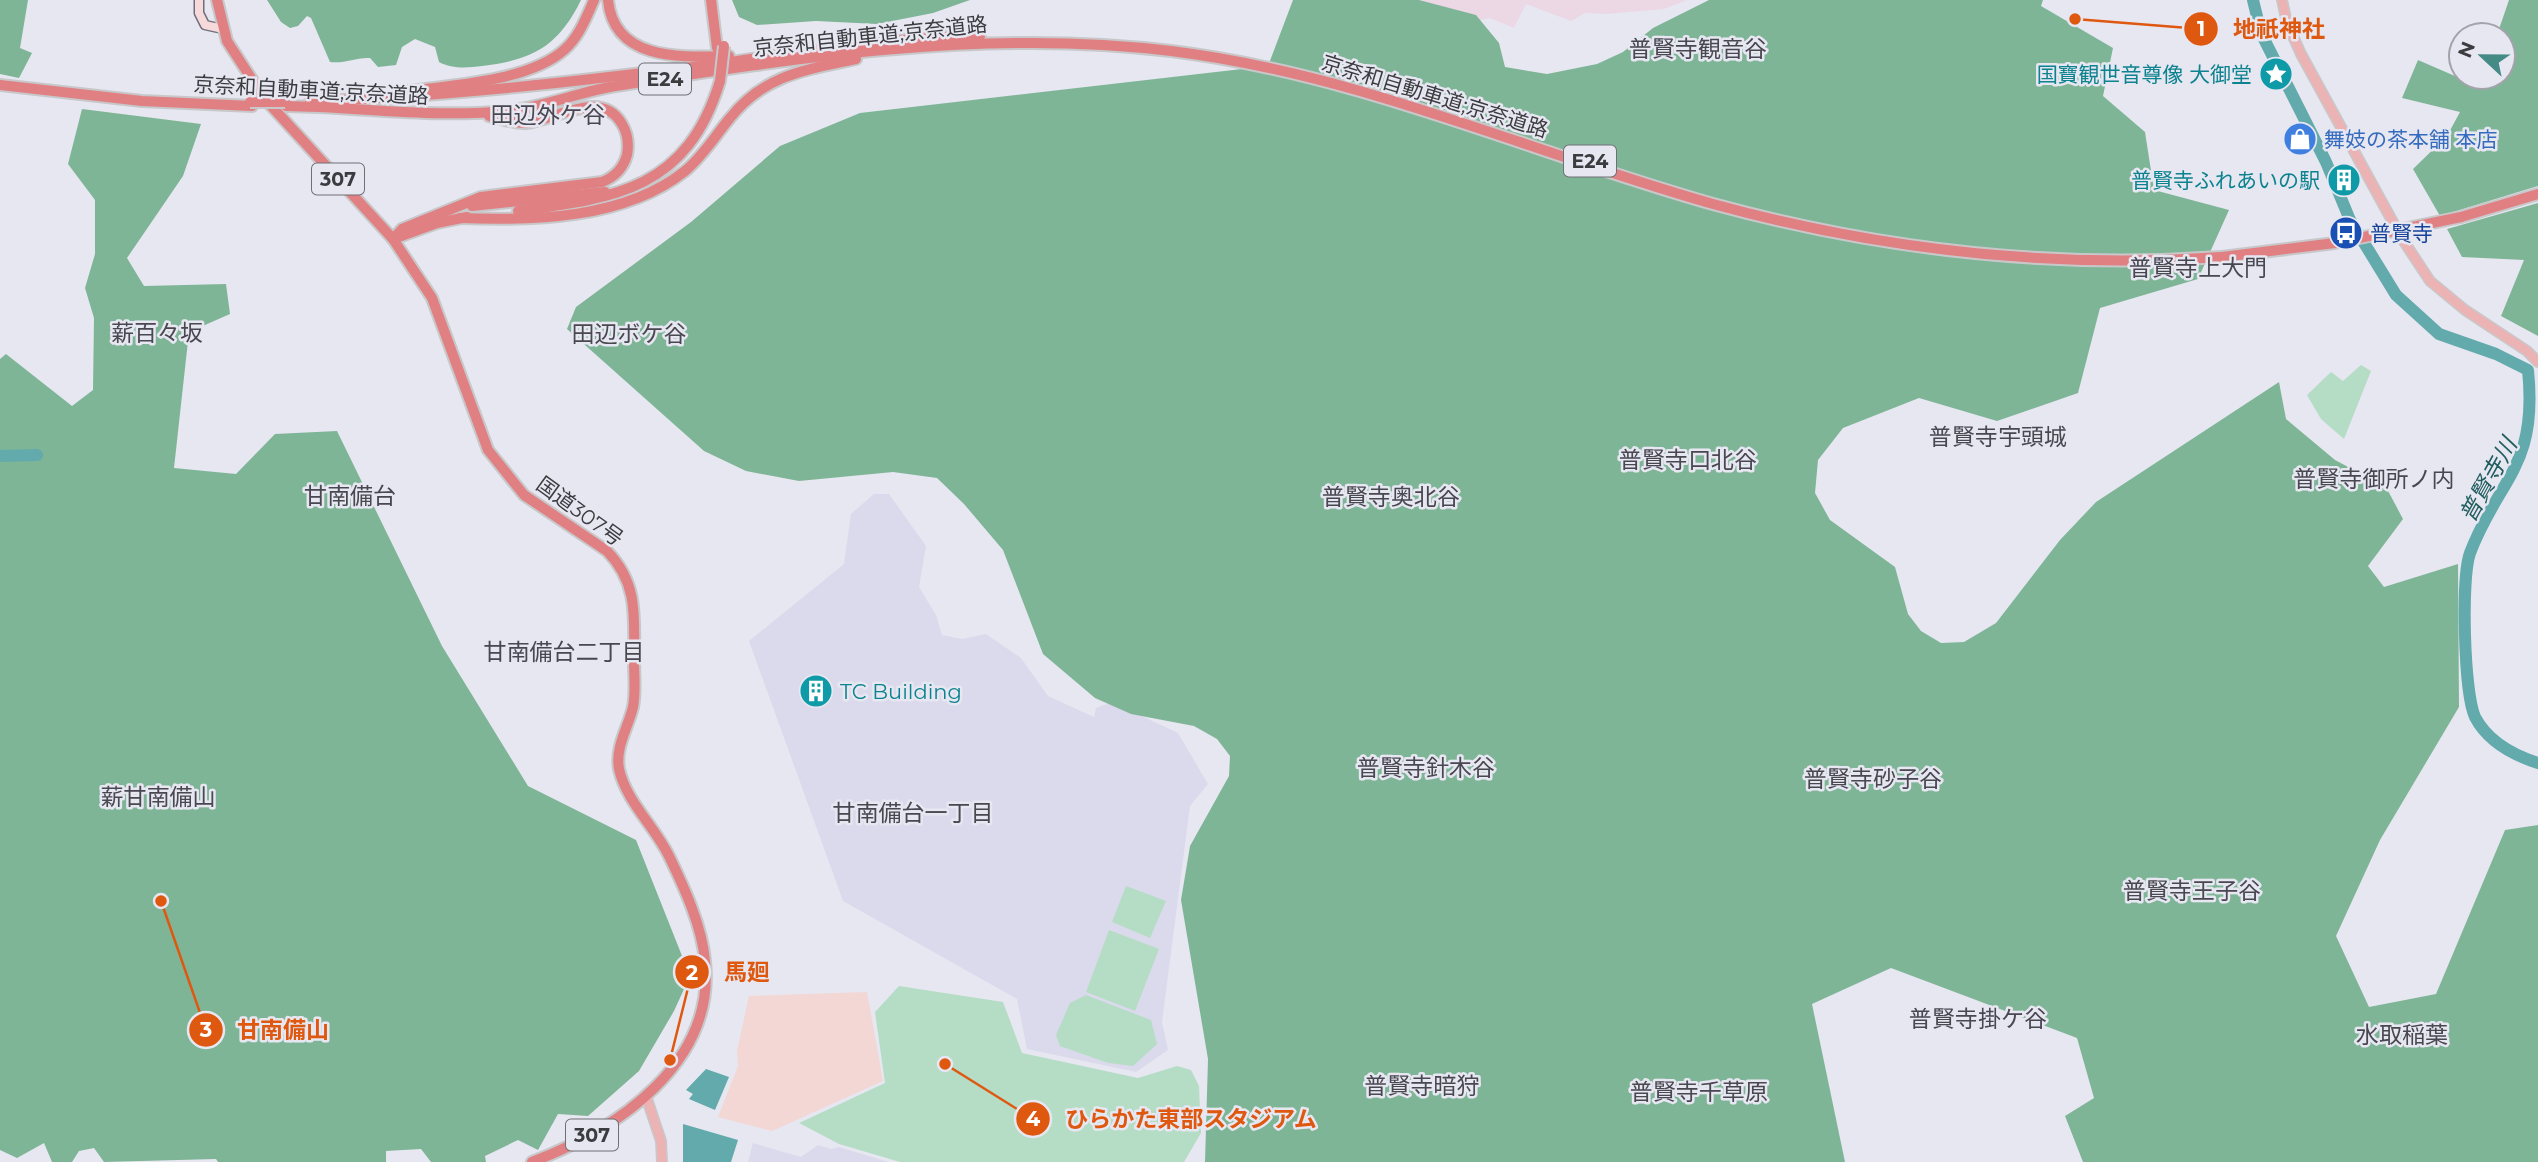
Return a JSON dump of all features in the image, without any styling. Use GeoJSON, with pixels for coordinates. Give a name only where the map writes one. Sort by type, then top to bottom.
{"type":"FeatureCollection","features":[{"type":"Feature","properties":{"kind":"highway","name":"国道307号"},"geometry":{"type":"LineString","coordinates":[[218,0],[223,29],[240,64],[264,98],[393,239],[432,298],[488,450],[524,495],[607,551],[617,561],[633,593],[636,629],[634,702],[620,744],[620,770],[633,799],[668,854],[698,931],[705,961],[703,1002],[694,1035],[680,1057],[629,1112],[592,1135],[532,1162]]}},
{"type":"Feature","properties":{"kind":"highway"},"geometry":{"type":"LineString","coordinates":[[306,101],[444,86],[540,66],[574,40],[594,0]]}},
{"type":"Feature","properties":{"kind":"highway"},"geometry":{"type":"LineString","coordinates":[[608,0],[614,24],[627,40],[652,52],[678,57],[916,39]]}},
{"type":"Feature","properties":{"kind":"highway"},"geometry":{"type":"LineString","coordinates":[[711,0],[721,47]]}},
{"type":"Feature","properties":{"kind":"highway"},"geometry":{"type":"LineString","coordinates":[[393,239],[456,214],[552,195],[603,193],[631,182],[657,166],[683,141],[704,109],[716,81],[721,47],[718,0]]}},
{"type":"Feature","properties":{"kind":"highway","name":"京奈和自動車道;京奈道路"},"geometry":{"type":"LineString","coordinates":[[286,104],[463,94],[916,39],[1044,36],[1140,43],[1228,55],[1359,86],[1634,175],[1788,220],[1859,235],[1979,252],[2141,261]]}},
{"type":"Feature","properties":{"kind":"highway","name":"京奈和自動車道;京奈道路"},"geometry":{"type":"LineString","coordinates":[[0,83],[142,101],[286,104],[432,116],[527,108],[593,90],[629,84],[928,46],[1000,42],[1089,44],[1228,60],[1357,90],[1709,202],[1858,239],[1978,256],[2092,262],[2222,257],[2335,243],[2461,217],[2538,194]]}},
{"type":"Feature","properties":{"kind":"highway"},"geometry":{"type":"LineString","coordinates":[[456,214],[498,220],[561,215],[628,202],[667,183],[686,170],[738,108],[762,86],[802,70],[928,46]]}},
{"type":"Feature","properties":{"kind":"highway"},"geometry":{"type":"LineString","coordinates":[[456,214],[481,197],[602,183],[617,174],[627,154],[627,133],[621,122],[599,108],[579,108],[524,123],[477,113]]}},
{"type":"Feature","properties":{"kind":"main road"},"geometry":{"type":"LineString","coordinates":[[2282,0],[2287,23],[2301,54],[2418,265],[2446,297],[2527,351],[2538,362]]}},
{"type":"Feature","properties":{"kind":"main road"},"geometry":{"type":"LineString","coordinates":[[646,1096],[662,1141],[662,1162]]}},
{"type":"Feature","properties":{"kind":"street"},"geometry":{"type":"LineString","coordinates":[[199,0],[199,13],[205,25],[223,29]]}},
{"type":"Feature","properties":{"kind":"shaded area"},"geometry":{"type":"Polygon","coordinates":[[[1420,0],[1687,0],[1664,9],[1607,14],[1585,13],[1571,21],[1526,4],[1514,28],[1490,18],[1471,22],[1420,0]]]}},
{"type":"Feature","properties":{"kind":"shaded area"},"geometry":{"type":"Polygon","coordinates":[[[874,494],[889,494],[926,546],[919,587],[936,615],[942,635],[962,639],[986,634],[1021,658],[1048,696],[1094,717],[1096,708],[1112,702],[1178,733],[1208,784],[1190,806],[1162,1022],[1168,1050],[1136,1072],[1027,1049],[1017,999],[843,901],[749,641],[844,564],[851,514],[874,494]]]}},
{"type":"Feature","properties":{"kind":"shaded area"},"geometry":{"type":"Polygon","coordinates":[[[867,992],[883,1081],[772,1131],[718,1117],[738,1066],[737,1051],[749,996],[867,992]]]}},
{"type":"Feature","properties":{"kind":"shaded area"},"geometry":{"type":"Polygon","coordinates":[[[753,1143],[801,1157],[818,1145],[831,1149],[839,1147],[889,1162],[748,1162],[753,1143]]]}},
{"type":"Feature","properties":{"kind":"green space"},"geometry":{"type":"Polygon","coordinates":[[[0,0],[28,0],[20,48],[32,53],[19,78],[0,74],[0,0]]]}},
{"type":"Feature","properties":{"kind":"green space"},"geometry":{"type":"Polygon","coordinates":[[[267,0],[581,0],[553,40],[515,60],[476,67],[449,66],[439,62],[435,47],[415,39],[402,47],[396,65],[378,67],[370,58],[330,62],[311,18],[307,16],[298,26],[290,28],[281,22],[267,0]]]}},
{"type":"Feature","properties":{"kind":"green space"},"geometry":{"type":"Polygon","coordinates":[[[732,0],[970,0],[933,13],[877,24],[816,21],[757,25],[739,17],[732,0]]]}},
{"type":"Feature","properties":{"kind":"green space"},"geometry":{"type":"Polygon","coordinates":[[[1293,0],[1419,0],[1476,15],[1499,43],[1505,67],[1547,74],[1597,64],[1623,52],[1653,28],[1709,0],[2043,0],[2041,6],[2113,48],[2103,96],[2145,132],[2154,190],[2229,210],[2198,279],[2100,308],[2078,393],[1997,421],[1919,398],[1843,428],[1818,460],[1815,493],[1830,520],[1895,567],[1908,614],[1921,631],[1941,643],[1964,642],[1996,623],[2060,540],[2096,502],[2279,382],[2286,419],[2335,460],[2386,487],[2403,519],[2368,566],[2384,587],[2458,564],[2459,707],[2380,840],[2336,936],[2369,1007],[2436,994],[2505,830],[2538,825],[2538,1162],[2083,1162],[2065,1116],[2094,1098],[2077,1038],[1891,968],[1812,1004],[1845,1162],[1205,1162],[1208,1059],[1181,900],[1190,846],[1229,776],[1230,756],[1217,739],[1194,726],[1131,714],[1095,698],[1043,654],[1003,550],[964,504],[937,478],[893,472],[799,481],[746,471],[704,451],[567,329],[576,307],[691,222],[780,146],[860,113],[1268,66],[1293,0]]]}},
{"type":"Feature","properties":{"kind":"green space"},"geometry":{"type":"Polygon","coordinates":[[[2509,0],[2538,0],[2538,186],[2440,216],[2413,169],[2447,136],[2460,112],[2402,98],[2418,60],[2447,73],[2447,91],[2517,91],[2517,21],[2502,21],[2509,0]]]}},
{"type":"Feature","properties":{"kind":"green space"},"geometry":{"type":"Polygon","coordinates":[[[82,109],[201,124],[183,176],[127,258],[144,286],[226,284],[230,314],[189,332],[174,468],[236,474],[275,434],[337,431],[442,646],[528,786],[636,840],[690,976],[674,1011],[639,1071],[588,1116],[558,1114],[538,1150],[518,1140],[485,1156],[486,1162],[431,1162],[421,1149],[386,1151],[386,1162],[218,1162],[216,1159],[104,1162],[94,1148],[79,1151],[72,1162],[52,1162],[44,1143],[17,1158],[0,1150],[0,359],[6,354],[72,406],[93,390],[94,318],[85,288],[95,254],[95,200],[68,164],[82,109]]]}},
{"type":"Feature","properties":{"kind":"green space"},"geometry":{"type":"Polygon","coordinates":[[[2538,203],[2538,336],[2501,316],[2524,260],[2462,257],[2447,229],[2538,203]]]}},
{"type":"Feature","properties":{"kind":"green space"},"geometry":{"type":"Polygon","coordinates":[[[2361,365],[2371,371],[2344,439],[2321,419],[2307,395],[2331,372],[2343,381],[2361,365]]]}},
{"type":"Feature","properties":{"kind":"green space"},"geometry":{"type":"Polygon","coordinates":[[[1126,886],[1166,901],[1150,938],[1112,922],[1126,886]]]}},
{"type":"Feature","properties":{"kind":"green space"},"geometry":{"type":"Polygon","coordinates":[[[1109,930],[1159,949],[1135,1011],[1086,992],[1109,930]]]}},
{"type":"Feature","properties":{"kind":"green space"},"geometry":{"type":"Polygon","coordinates":[[[899,986],[1003,1002],[1022,1053],[1138,1078],[1177,1066],[1191,1070],[1199,1086],[1201,1133],[1184,1162],[900,1162],[839,1144],[799,1123],[885,1083],[875,1012],[899,986]]]}},
{"type":"Feature","properties":{"kind":"green space"},"geometry":{"type":"Polygon","coordinates":[[[1086,995],[1151,1020],[1157,1044],[1133,1066],[1108,1063],[1060,1046],[1056,1035],[1070,1003],[1086,995]]]}},
{"type":"Feature","properties":{"kind":"water"},"geometry":{"type":"Polygon","coordinates":[[[706,1069],[729,1077],[715,1110],[689,1099],[693,1094],[686,1090],[706,1069]]]}},
{"type":"Feature","properties":{"kind":"water"},"geometry":{"type":"Polygon","coordinates":[[[683,1124],[738,1140],[731,1162],[683,1162],[683,1124]]]}},
{"type":"Feature","properties":{"kind":"waterway","name":"普賢寺川"},"geometry":{"type":"LineString","coordinates":[[2253,0],[2261,33],[2326,162],[2350,220],[2396,295],[2439,334],[2496,354],[2528,370],[2530,403],[2522,451],[2470,553],[2465,586],[2465,635],[2471,704],[2480,726],[2502,746],[2538,763]]}},
{"type":"Feature","properties":{"kind":"waterway"},"geometry":{"type":"LineString","coordinates":[[0,456],[37,455]]}},
{"type":"Feature","properties":{"kind":"place","name":"地祇神社"},"geometry":{"type":"Point","coordinates":[2075,19]}},
{"type":"Feature","properties":{"kind":"place","name":"国寶観世音尊像 大御堂"},"geometry":{"type":"Point","coordinates":[2276,74]}},
{"type":"Feature","properties":{"kind":"place","name":"舞妓の茶本舗 本店"},"geometry":{"type":"Point","coordinates":[2300,139]}},
{"type":"Feature","properties":{"kind":"place","name":"普賢寺ふれあいの駅"},"geometry":{"type":"Point","coordinates":[2344,180]}},
{"type":"Feature","properties":{"kind":"place","name":"普賢寺"},"geometry":{"type":"Point","coordinates":[2346,233]}},
{"type":"Feature","properties":{"kind":"place","name":"TC Building"},"geometry":{"type":"Point","coordinates":[816,691]}},
{"type":"Feature","properties":{"kind":"place","name":"甘南備山"},"geometry":{"type":"Point","coordinates":[161,901]}},
{"type":"Feature","properties":{"kind":"place","name":"馬廻"},"geometry":{"type":"Point","coordinates":[670,1060]}},
{"type":"Feature","properties":{"kind":"place","name":"ひらかた東部スタジアム"},"geometry":{"type":"Point","coordinates":[945,1064]}},
{"type":"Feature","properties":{"kind":"district","name":"普賢寺観音谷"},"geometry":{"type":"Point","coordinates":[1698,49]}},
{"type":"Feature","properties":{"kind":"district","name":"田辺外ケ谷"},"geometry":{"type":"Point","coordinates":[548,115]}},
{"type":"Feature","properties":{"kind":"district","name":"普賢寺上大門"},"geometry":{"type":"Point","coordinates":[2198,268]}},
{"type":"Feature","properties":{"kind":"district","name":"薪百々坂"},"geometry":{"type":"Point","coordinates":[157,333]}},
{"type":"Feature","properties":{"kind":"district","name":"田辺ボケ谷"},"geometry":{"type":"Point","coordinates":[629,334]}},
{"type":"Feature","properties":{"kind":"district","name":"普賢寺宇頭城"},"geometry":{"type":"Point","coordinates":[1998,437]}},
{"type":"Feature","properties":{"kind":"district","name":"普賢寺口北谷"},"geometry":{"type":"Point","coordinates":[1688,460]}},
{"type":"Feature","properties":{"kind":"district","name":"普賢寺御所ノ内"},"geometry":{"type":"Point","coordinates":[2374,479]}},
{"type":"Feature","properties":{"kind":"district","name":"甘南備台"},"geometry":{"type":"Point","coordinates":[350,496]}},
{"type":"Feature","properties":{"kind":"district","name":"普賢寺奥北谷"},"geometry":{"type":"Point","coordinates":[1391,497]}},
{"type":"Feature","properties":{"kind":"district","name":"甘南備台二丁目"},"geometry":{"type":"Point","coordinates":[564,652]}},
{"type":"Feature","properties":{"kind":"district","name":"普賢寺針木谷"},"geometry":{"type":"Point","coordinates":[1426,768]}},
{"type":"Feature","properties":{"kind":"district","name":"普賢寺砂子谷"},"geometry":{"type":"Point","coordinates":[1873,779]}},
{"type":"Feature","properties":{"kind":"district","name":"薪甘南備山"},"geometry":{"type":"Point","coordinates":[158,797]}},
{"type":"Feature","properties":{"kind":"district","name":"甘南備台一丁目"},"geometry":{"type":"Point","coordinates":[913,813]}},
{"type":"Feature","properties":{"kind":"district","name":"普賢寺王子谷"},"geometry":{"type":"Point","coordinates":[2192,891]}},
{"type":"Feature","properties":{"kind":"district","name":"普賢寺掛ケ谷"},"geometry":{"type":"Point","coordinates":[1978,1019]}},
{"type":"Feature","properties":{"kind":"district","name":"水取稲葉"},"geometry":{"type":"Point","coordinates":[2402,1035]}},
{"type":"Feature","properties":{"kind":"district","name":"普賢寺暗狩"},"geometry":{"type":"Point","coordinates":[1422,1086]}},
{"type":"Feature","properties":{"kind":"district","name":"普賢寺千草原"},"geometry":{"type":"Point","coordinates":[1699,1092]}}]}
